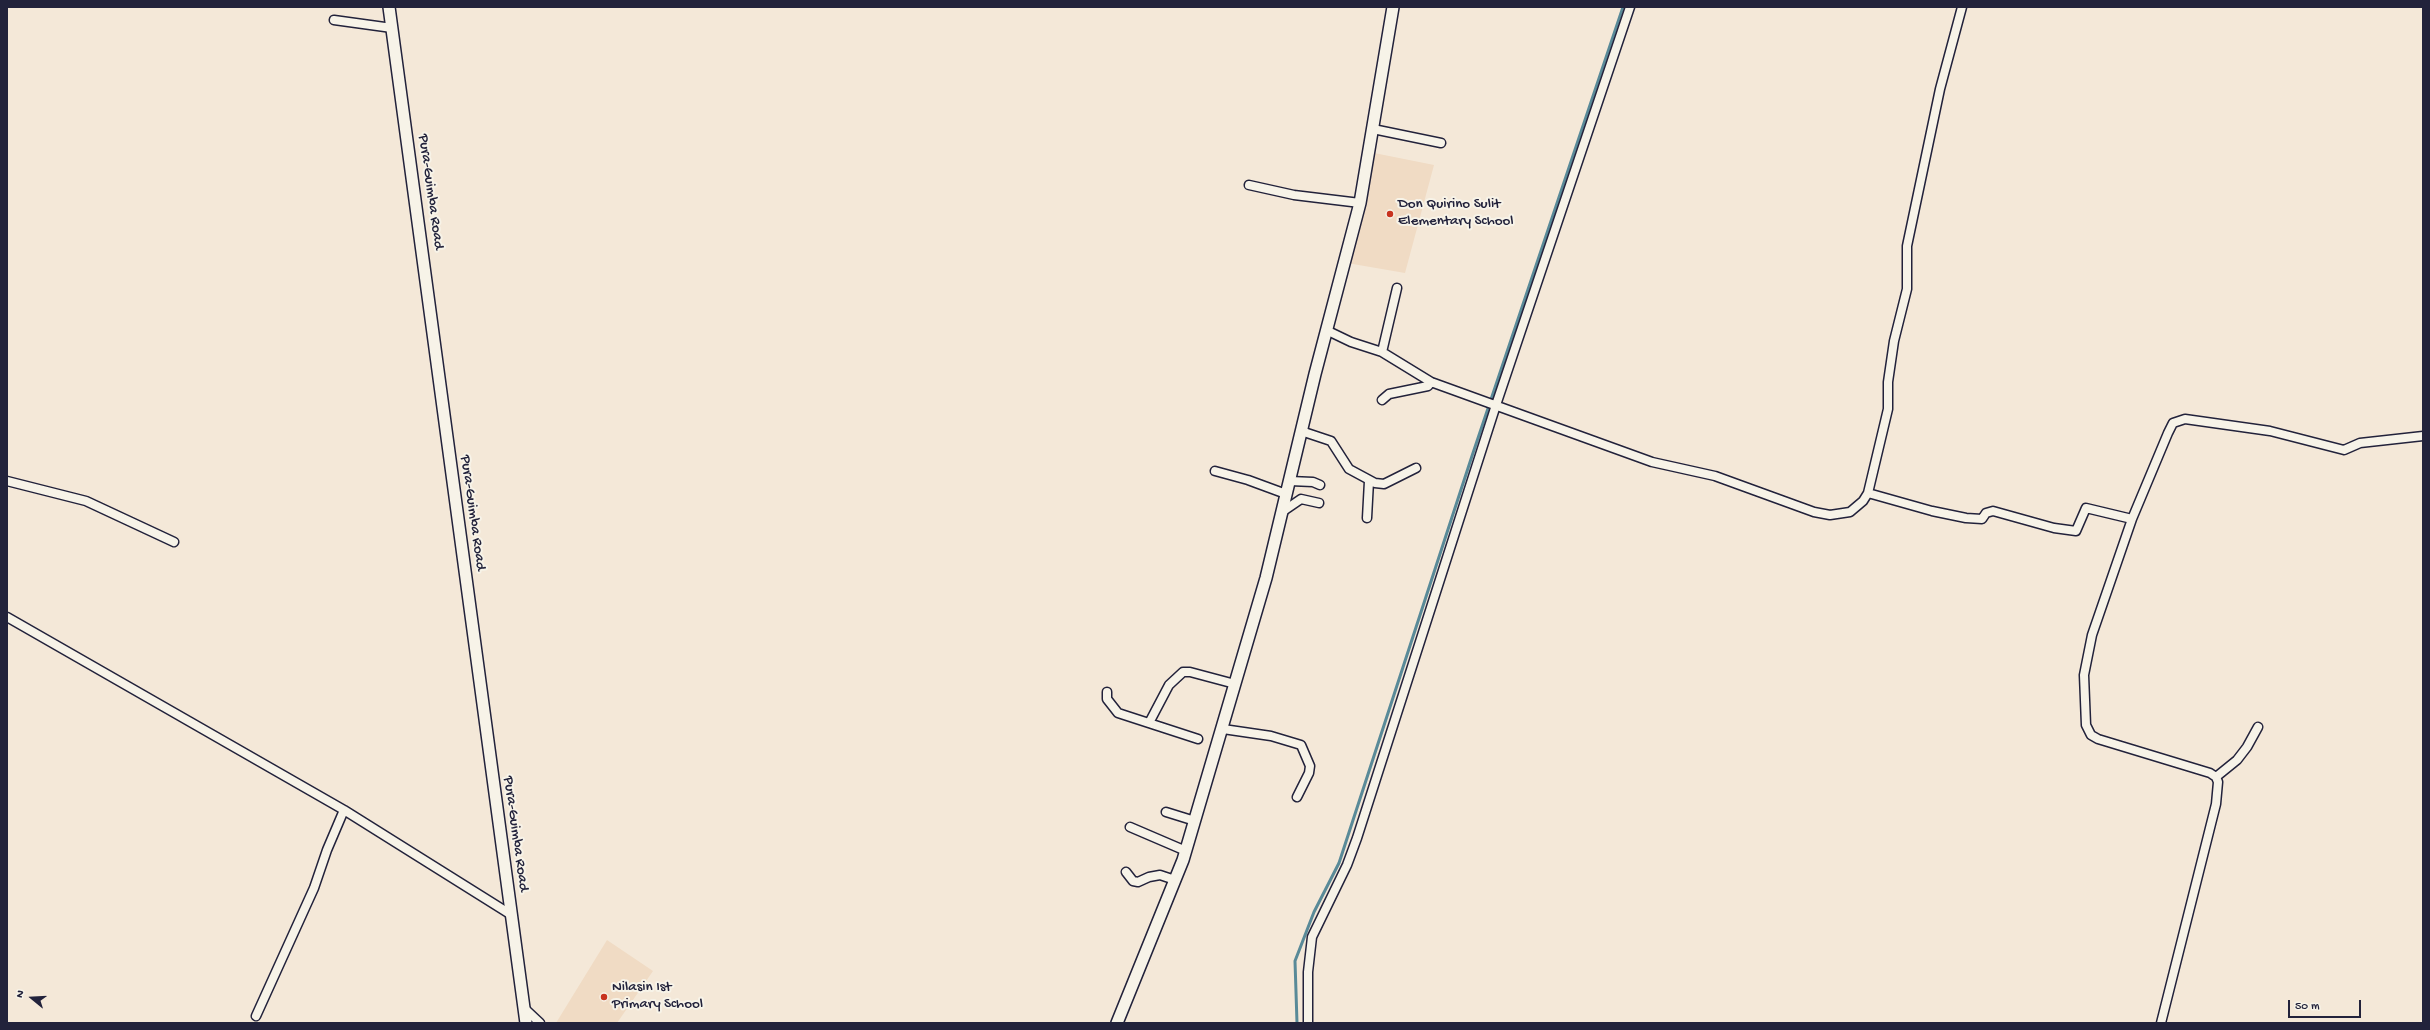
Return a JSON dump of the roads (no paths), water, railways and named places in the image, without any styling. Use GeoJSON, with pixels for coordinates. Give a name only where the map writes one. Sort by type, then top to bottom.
{"type":"FeatureCollection","features":[{"type":"Feature","properties":{"kind":"street","name":"Pura-Guimba Road"},"geometry":{"type":"LineString","coordinates":[[389,7],[510,914],[526,1023]]}},
{"type":"Feature","properties":{"kind":"street"},"geometry":{"type":"LineString","coordinates":[[1117,1023],[1186,850],[1223,729],[1266,578],[1326,330],[1360,203],[1393,7]]}},
{"type":"Feature","properties":{"kind":"street"},"geometry":{"type":"LineString","coordinates":[[1308,1023],[1308,967],[1312,937],[1347,865],[1357,838],[1393,721],[1467,500],[1496,405],[1630,7]]}},
{"type":"Feature","properties":{"kind":"street"},"geometry":{"type":"LineString","coordinates":[[1326,330],[1352,342],[1382,352],[1431,382],[1652,462],[1715,476],[1814,512],[1844,515],[1856,509],[1868,493],[1888,409],[1888,382],[1894,341],[1907,289],[1907,246],[1940,89],[1962,7]]}},
{"type":"Feature","properties":{"kind":"street"},"geometry":{"type":"LineString","coordinates":[[334,20],[392,28]]}},
{"type":"Feature","properties":{"kind":"street"},"geometry":{"type":"LineString","coordinates":[[1373,129],[1441,143]]}},
{"type":"Feature","properties":{"kind":"street"},"geometry":{"type":"LineString","coordinates":[[1249,185],[1294,196],[1360,203]]}},
{"type":"Feature","properties":{"kind":"street"},"geometry":{"type":"LineString","coordinates":[[1382,352],[1397,288]]}},
{"type":"Feature","properties":{"kind":"street"},"geometry":{"type":"LineString","coordinates":[[1382,400],[1389,394],[1428,386],[1431,382]]}},
{"type":"Feature","properties":{"kind":"street"},"geometry":{"type":"LineString","coordinates":[[2216,778],[2210,773],[2098,739],[2091,735],[2086,726],[2084,675],[2092,635],[2132,519],[2173,423],[2185,418],[2270,431],[2344,450],[2360,443],[2423,436]]}},
{"type":"Feature","properties":{"kind":"street"},"geometry":{"type":"LineString","coordinates":[[1301,431],[1331,441],[1349,469],[1369,481],[1384,484],[1416,468]]}},
{"type":"Feature","properties":{"kind":"street"},"geometry":{"type":"LineString","coordinates":[[1215,471],[1248,480],[1286,494]]}},
{"type":"Feature","properties":{"kind":"street"},"geometry":{"type":"LineString","coordinates":[[7,481],[86,501],[174,542]]}},
{"type":"Feature","properties":{"kind":"street"},"geometry":{"type":"LineString","coordinates":[[1290,481],[1313,482],[1320,485]]}},
{"type":"Feature","properties":{"kind":"street"},"geometry":{"type":"LineString","coordinates":[[1367,518],[1369,481]]}},
{"type":"Feature","properties":{"kind":"street"},"geometry":{"type":"LineString","coordinates":[[1868,493],[1932,511],[1966,518],[1982,519],[1986,513],[1993,511],[2054,528],[2076,531],[2086,508],[2132,519]]}},
{"type":"Feature","properties":{"kind":"street"},"geometry":{"type":"LineString","coordinates":[[1282,512],[1301,499],[1319,503]]}},
{"type":"Feature","properties":{"kind":"street"},"geometry":{"type":"LineString","coordinates":[[7,616],[344,810],[510,914]]}},
{"type":"Feature","properties":{"kind":"street"},"geometry":{"type":"LineString","coordinates":[[1149,724],[1169,686],[1183,672],[1195,673],[1235,684]]}},
{"type":"Feature","properties":{"kind":"street"},"geometry":{"type":"LineString","coordinates":[[1106,692],[1107,699],[1111,707],[1118,713],[1198,739]]}},
{"type":"Feature","properties":{"kind":"street"},"geometry":{"type":"LineString","coordinates":[[2161,1023],[2216,804],[2216,778],[2237,760],[2247,748],[2258,727]]}},
{"type":"Feature","properties":{"kind":"street"},"geometry":{"type":"LineString","coordinates":[[1223,729],[1271,736],[1301,745],[1310,766],[1309,773],[1297,797]]}},
{"type":"Feature","properties":{"kind":"street"},"geometry":{"type":"LineString","coordinates":[[256,1016],[314,888],[326,850],[344,810]]}},
{"type":"Feature","properties":{"kind":"street"},"geometry":{"type":"LineString","coordinates":[[1166,812],[1195,821]]}},
{"type":"Feature","properties":{"kind":"street"},"geometry":{"type":"LineString","coordinates":[[1130,827],[1186,850]]}},
{"type":"Feature","properties":{"kind":"street"},"geometry":{"type":"LineString","coordinates":[[1126,872],[1133,881],[1138,882],[1149,877],[1160,875],[1175,880]]}},
{"type":"Feature","properties":{"kind":"street"},"geometry":{"type":"LineString","coordinates":[[524,1008],[540,1023]]}},
{"type":"Feature","properties":{"kind":"waterway"},"geometry":{"type":"LineString","coordinates":[[1297,1023],[1295,961],[1314,912],[1339,863],[1472,456],[1623,7]]}},
{"type":"Feature","properties":{"kind":"place","name":"Don Quirino Sulit Elementary School"},"geometry":{"type":"Point","coordinates":[1390,214]}},
{"type":"Feature","properties":{"kind":"place","name":"Nilasin Ist Primary School"},"geometry":{"type":"Point","coordinates":[604,997]}}]}
